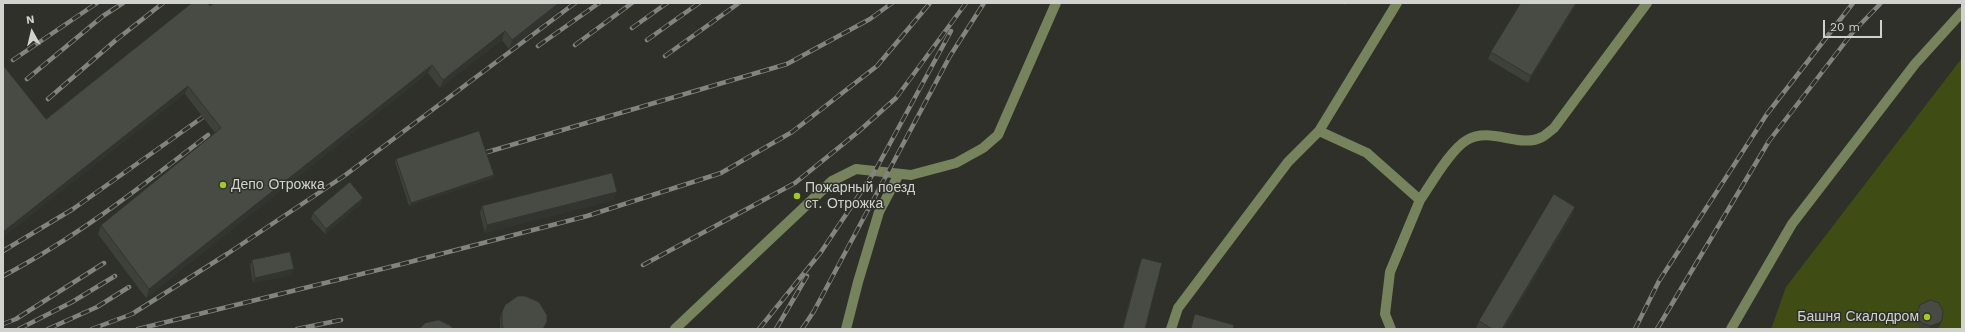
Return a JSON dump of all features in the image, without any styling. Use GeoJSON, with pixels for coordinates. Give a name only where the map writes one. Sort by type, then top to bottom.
{"type":"FeatureCollection","features":[{"type":"Feature","properties":{"kind":"lane"},"geometry":{"type":"LineString","coordinates":[[675,329],[832,181],[856,169],[911,175],[956,163],[983,148],[998,135],[1056,3]]}},
{"type":"Feature","properties":{"kind":"lane"},"geometry":{"type":"LineString","coordinates":[[1171,329],[1178,308],[1288,162],[1319,131],[1397,3]]}},
{"type":"Feature","properties":{"kind":"lane"},"geometry":{"type":"LineString","coordinates":[[1391,329],[1385,314],[1390,272],[1420,200],[1456,148],[1467,140],[1492,134],[1527,140],[1541,138],[1554,128],[1646,3]]}},
{"type":"Feature","properties":{"kind":"lane"},"geometry":{"type":"LineString","coordinates":[[1731,329],[1792,224],[1915,64],[1962,12]]}},
{"type":"Feature","properties":{"kind":"lane"},"geometry":{"type":"LineString","coordinates":[[1319,131],[1367,153],[1420,200]]}},
{"type":"Feature","properties":{"kind":"lane"},"geometry":{"type":"LineString","coordinates":[[846,329],[858,282],[879,212],[899,174]]}},
{"type":"Feature","properties":{"kind":"green space"},"geometry":{"type":"Polygon","coordinates":[[[1962,58],[1962,329],[1771,329],[1786,287],[1962,58]]]}},
{"type":"Feature","properties":{"kind":"building","name":"Депо Отрожка"},"geometry":{"type":"Polygon","coordinates":[[[192,3],[208,3],[210,6],[214,3],[559,3],[512,40],[505,31],[443,80],[432,65],[149,289],[101,225],[221,128],[188,86],[3,232],[3,65],[46,119],[192,3]]]}},
{"type":"Feature","properties":{"kind":"building"},"geometry":{"type":"Polygon","coordinates":[[[1521,3],[1576,3],[1531,76],[1491,52],[1521,3]]]}},
{"type":"Feature","properties":{"kind":"building"},"geometry":{"type":"Polygon","coordinates":[[[479,131],[494,175],[411,203],[396,159],[479,131]]]}},
{"type":"Feature","properties":{"kind":"building"},"geometry":{"type":"Polygon","coordinates":[[[612,173],[617,192],[487,225],[482,206],[612,173]]]}},
{"type":"Feature","properties":{"kind":"building"},"geometry":{"type":"Polygon","coordinates":[[[350,182],[363,198],[326,229],[313,213],[350,182]]]}},
{"type":"Feature","properties":{"kind":"building"},"geometry":{"type":"Polygon","coordinates":[[[1554,194],[1575,207],[1502,329],[1492,329],[1479,321],[1554,194]]]}},
{"type":"Feature","properties":{"kind":"building"},"geometry":{"type":"Polygon","coordinates":[[[290,252],[294,269],[255,278],[252,260],[290,252]]]}},
{"type":"Feature","properties":{"kind":"building"},"geometry":{"type":"Polygon","coordinates":[[[1142,258],[1162,263],[1145,329],[1123,329],[1142,258]]]}},
{"type":"Feature","properties":{"kind":"building"},"geometry":{"type":"Polygon","coordinates":[[[518,296],[525,296],[539,302],[547,315],[547,322],[543,329],[504,329],[502,326],[502,312],[505,305],[518,296]]]}},
{"type":"Feature","properties":{"kind":"building"},"geometry":{"type":"Polygon","coordinates":[[[1931,300],[1939,303],[1943,311],[1942,320],[1939,323],[1930,326],[1919,320],[1917,312],[1920,305],[1931,300]]]}},
{"type":"Feature","properties":{"kind":"building"},"geometry":{"type":"Polygon","coordinates":[[[1195,314],[1234,325],[1233,329],[1191,329],[1195,314]]]}},
{"type":"Feature","properties":{"kind":"building"},"geometry":{"type":"Polygon","coordinates":[[[439,320],[451,326],[453,329],[419,329],[425,323],[439,320]]]}},
{"type":"Feature","properties":{"kind":"railway"},"geometry":{"type":"LineString","coordinates":[[13,60],[97,3]]}},
{"type":"Feature","properties":{"kind":"railway"},"geometry":{"type":"LineString","coordinates":[[27,79],[103,16],[123,3]]}},
{"type":"Feature","properties":{"kind":"railway"},"geometry":{"type":"LineString","coordinates":[[48,99],[116,40],[163,3]]}},
{"type":"Feature","properties":{"kind":"railway"},"geometry":{"type":"LineString","coordinates":[[92,329],[132,314],[227,254],[344,176],[575,3]]}},
{"type":"Feature","properties":{"kind":"railway"},"geometry":{"type":"LineString","coordinates":[[538,46],[599,3]]}},
{"type":"Feature","properties":{"kind":"railway"},"geometry":{"type":"LineString","coordinates":[[575,45],[632,3]]}},
{"type":"Feature","properties":{"kind":"railway"},"geometry":{"type":"LineString","coordinates":[[632,28],[667,3]]}},
{"type":"Feature","properties":{"kind":"railway"},"geometry":{"type":"LineString","coordinates":[[647,40],[699,3]]}},
{"type":"Feature","properties":{"kind":"railway"},"geometry":{"type":"LineString","coordinates":[[665,56],[739,3]]}},
{"type":"Feature","properties":{"kind":"railway"},"geometry":{"type":"LineString","coordinates":[[484,153],[787,64],[870,19],[892,3]]}},
{"type":"Feature","properties":{"kind":"railway"},"geometry":{"type":"LineString","coordinates":[[138,329],[402,264],[587,216],[721,173],[792,132],[877,66],[930,3]]}},
{"type":"Feature","properties":{"kind":"railway"},"geometry":{"type":"LineString","coordinates":[[643,265],[795,183],[858,132],[896,98],[966,3]]}},
{"type":"Feature","properties":{"kind":"railway"},"geometry":{"type":"LineString","coordinates":[[802,329],[814,311],[950,56],[984,3]]}},
{"type":"Feature","properties":{"kind":"railway"},"geometry":{"type":"LineString","coordinates":[[1635,329],[1659,281],[1767,114],[1853,3]]}},
{"type":"Feature","properties":{"kind":"railway"},"geometry":{"type":"LineString","coordinates":[[1657,329],[1769,141],[1853,32],[1881,3]]}},
{"type":"Feature","properties":{"kind":"railway"},"geometry":{"type":"LineString","coordinates":[[759,329],[821,252],[875,171],[951,31]]}},
{"type":"Feature","properties":{"kind":"railway"},"geometry":{"type":"LineString","coordinates":[[3,251],[73,209],[203,117]]}},
{"type":"Feature","properties":{"kind":"railway"},"geometry":{"type":"LineString","coordinates":[[3,276],[57,245],[83,228],[134,192],[208,135]]}},
{"type":"Feature","properties":{"kind":"railway"},"geometry":{"type":"LineString","coordinates":[[3,324],[16,319],[104,263]]}},
{"type":"Feature","properties":{"kind":"railway"},"geometry":{"type":"LineString","coordinates":[[19,329],[72,302],[115,276]]}},
{"type":"Feature","properties":{"kind":"railway"},"geometry":{"type":"LineString","coordinates":[[776,329],[807,276]]}},
{"type":"Feature","properties":{"kind":"railway"},"geometry":{"type":"LineString","coordinates":[[48,329],[97,307],[129,287]]}},
{"type":"Feature","properties":{"kind":"railway"},"geometry":{"type":"LineString","coordinates":[[297,329],[341,320]]}},
{"type":"Feature","properties":{"kind":"place","name":"Депо Отрожка"},"geometry":{"type":"Point","coordinates":[223,185]}},
{"type":"Feature","properties":{"kind":"place","name":"Пожарный поезд ст. Отрожка"},"geometry":{"type":"Point","coordinates":[797,196]}},
{"type":"Feature","properties":{"kind":"place","name":"Башня Скалодром"},"geometry":{"type":"Point","coordinates":[1927,317]}}]}
